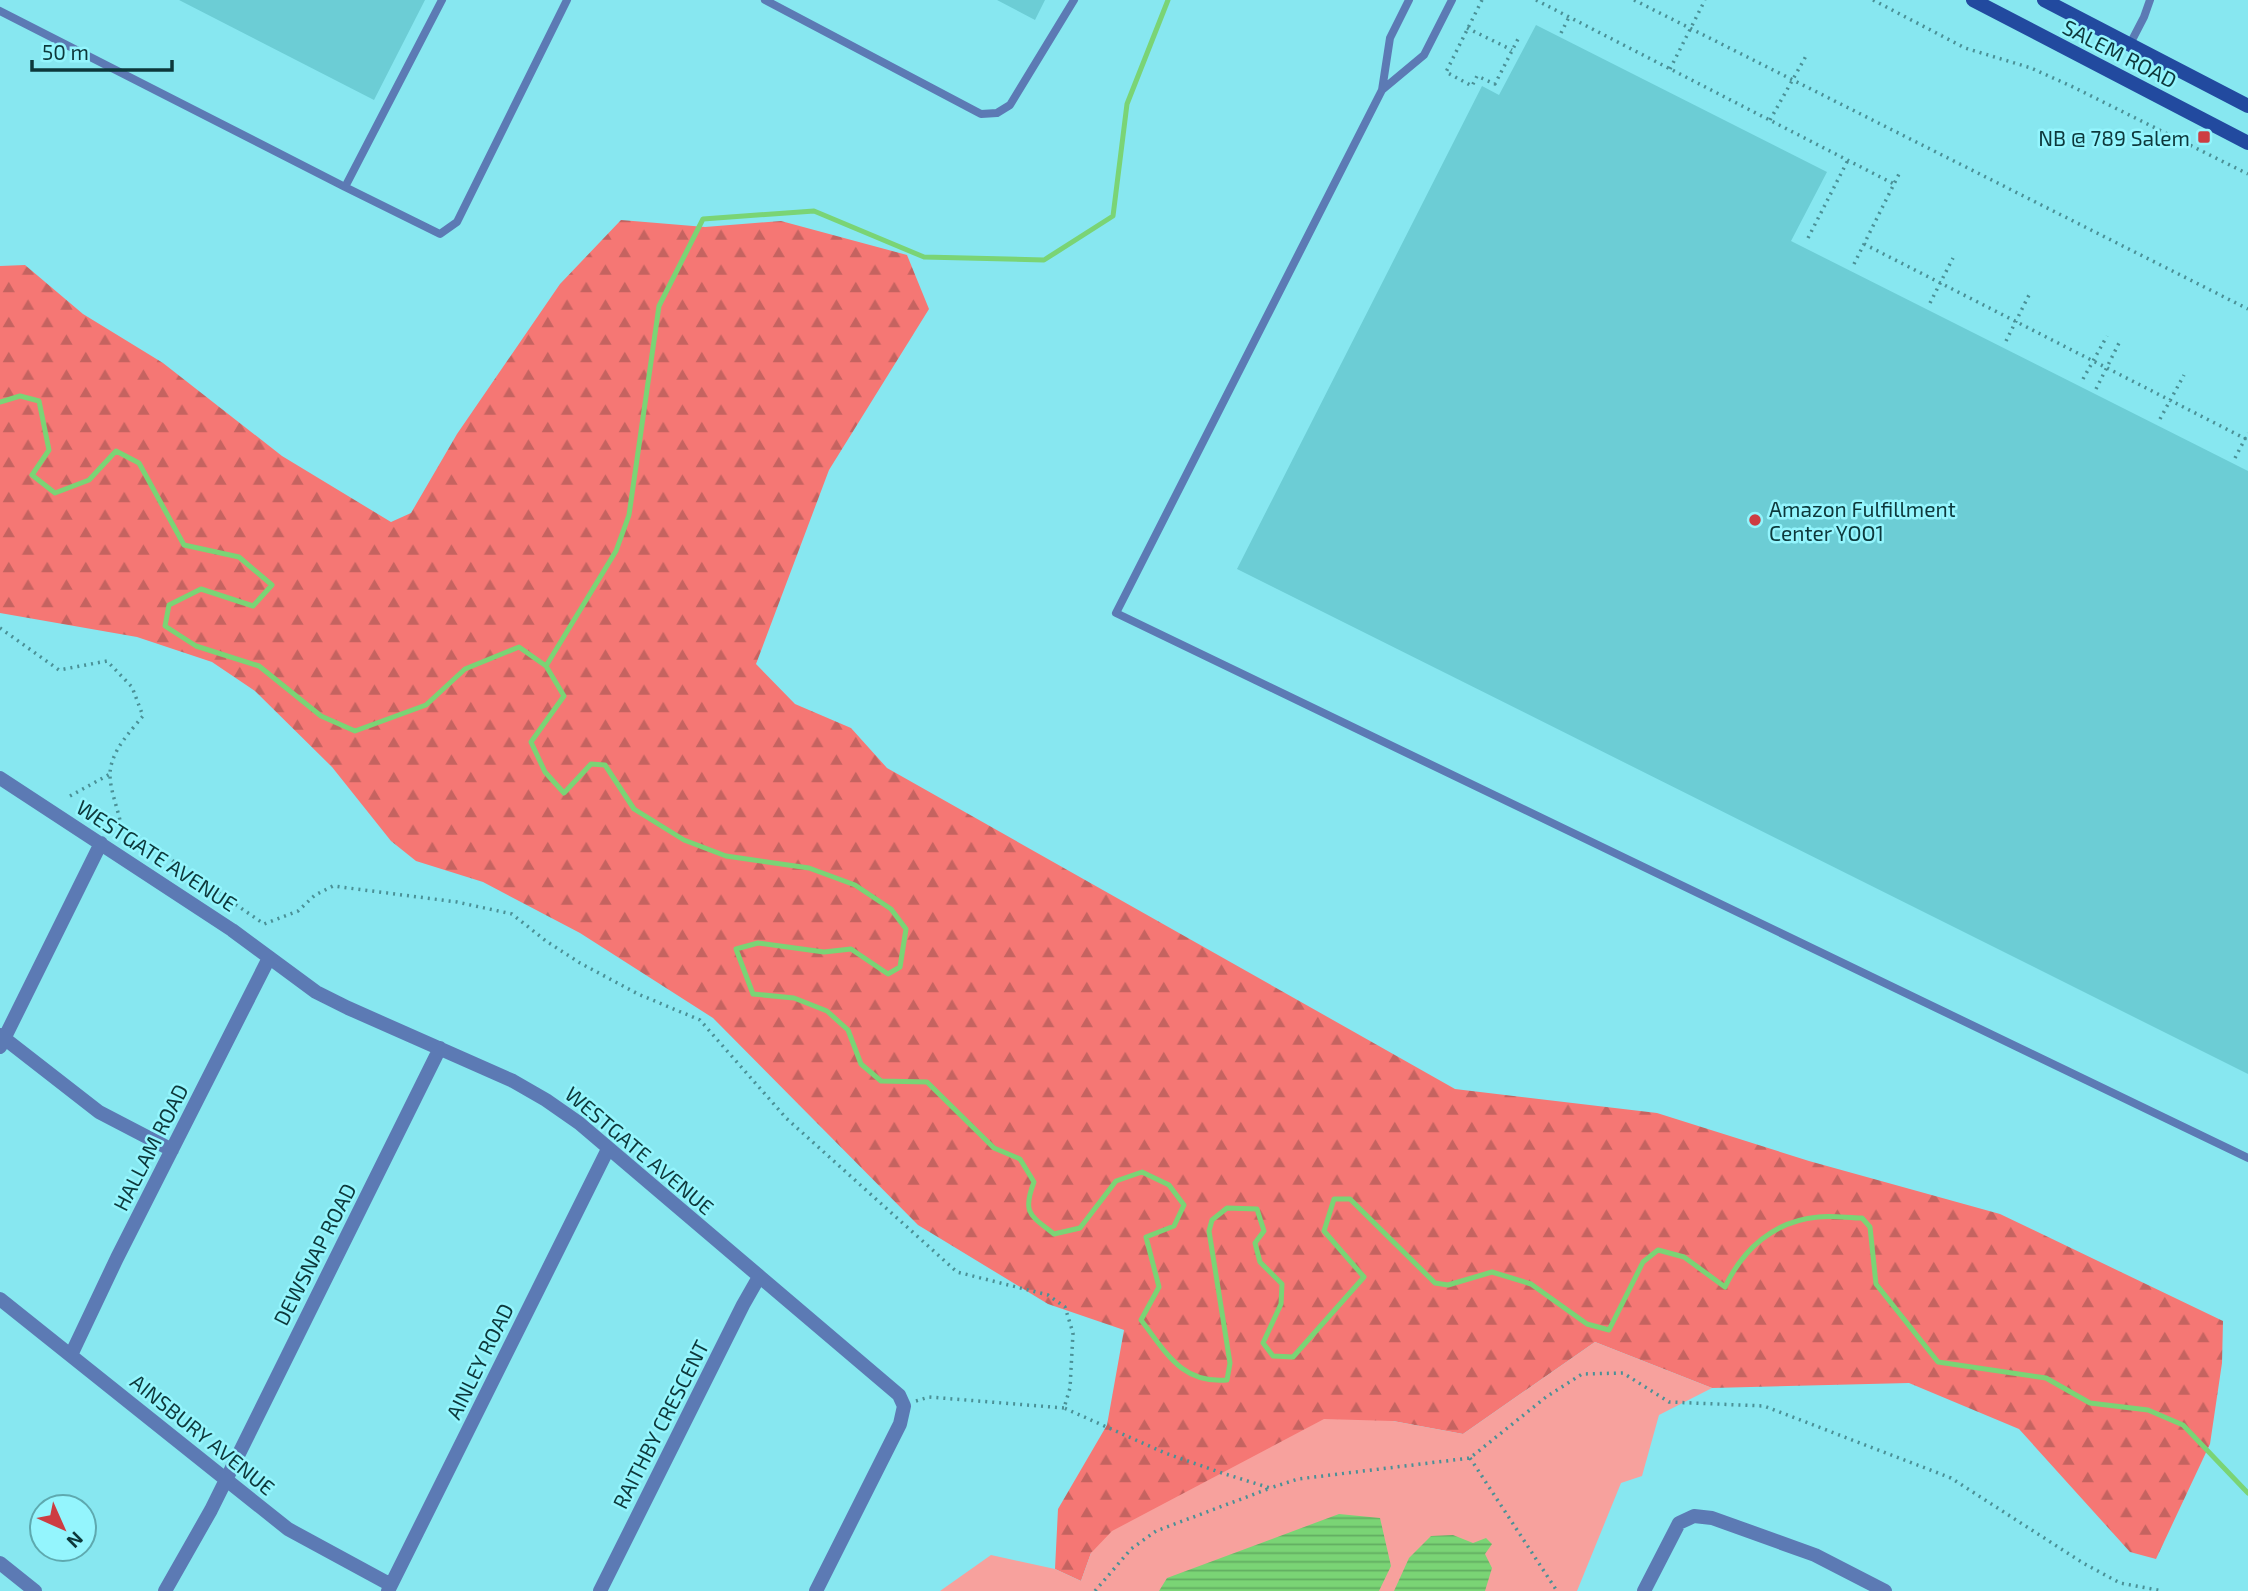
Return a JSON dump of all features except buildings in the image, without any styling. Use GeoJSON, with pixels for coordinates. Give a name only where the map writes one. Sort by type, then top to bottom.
{"type":"FeatureCollection","features":[{"type":"Feature","properties":{"kind":"main road","name":"SALEM ROAD"},"geometry":{"type":"LineString","coordinates":[[1972,0],[2248,143]]}},
{"type":"Feature","properties":{"kind":"main road","name":"SALEM ROAD"},"geometry":{"type":"LineString","coordinates":[[2045,0],[2248,106]]}},
{"type":"Feature","properties":{"kind":"street","name":"WESTGATE AVENUE"},"geometry":{"type":"LineString","coordinates":[[0,778],[232,930],[327,997],[513,1081],[546,1100],[608,1149],[899,1395],[904,1406]]}},
{"type":"Feature","properties":{"kind":"street"},"geometry":{"type":"LineString","coordinates":[[102,843],[1,1040],[99,1112],[172,1150]]}},
{"type":"Feature","properties":{"kind":"street","name":"HALLAM ROAD"},"geometry":{"type":"LineString","coordinates":[[71,1355],[269,958]]}},
{"type":"Feature","properties":{"kind":"street","name":"DEWSNAP ROAD"},"geometry":{"type":"LineString","coordinates":[[165,1591],[211,1510],[440,1048]]}},
{"type":"Feature","properties":{"kind":"street","name":"AINLEY ROAD"},"geometry":{"type":"LineString","coordinates":[[389,1588],[608,1149]]}},
{"type":"Feature","properties":{"kind":"street","name":"RAITHBY CRESCENT"},"geometry":{"type":"LineString","coordinates":[[600,1591],[759,1277]]}},
{"type":"Feature","properties":{"kind":"street","name":"AINSBURY AVENUE"},"geometry":{"type":"LineString","coordinates":[[0,1299],[288,1528],[389,1588]]}},
{"type":"Feature","properties":{"kind":"street"},"geometry":{"type":"LineString","coordinates":[[816,1591],[900,1424],[904,1406]]}},
{"type":"Feature","properties":{"kind":"street"},"geometry":{"type":"LineString","coordinates":[[1644,1591],[1679,1523],[1695,1516],[1712,1518],[1815,1555],[1866,1586],[1885,1591]]}},
{"type":"Feature","properties":{"kind":"street"},"geometry":{"type":"LineString","coordinates":[[0,1563],[35,1591]]}},
{"type":"Feature","properties":{"kind":"lane"},"geometry":{"type":"LineString","coordinates":[[345,187],[442,0]]}},
{"type":"Feature","properties":{"kind":"lane"},"geometry":{"type":"LineString","coordinates":[[0,11],[440,234],[457,222],[567,0]]}},
{"type":"Feature","properties":{"kind":"lane"},"geometry":{"type":"LineString","coordinates":[[765,0],[981,114],[997,113],[1010,105],[1074,0]]}},
{"type":"Feature","properties":{"kind":"lane"},"geometry":{"type":"LineString","coordinates":[[1409,0],[1390,38],[1382,90],[1116,612],[2248,1158]]}},
{"type":"Feature","properties":{"kind":"lane"},"geometry":{"type":"LineString","coordinates":[[1382,90],[1424,55],[1452,0]]}},
{"type":"Feature","properties":{"kind":"lane"},"geometry":{"type":"LineString","coordinates":[[2130,44],[2150,0]]}},
{"type":"Feature","properties":{"kind":"path"},"geometry":{"type":"LineString","coordinates":[[1482,0],[1446,72],[1472,86],[1477,76],[1495,84],[1518,39]]}},
{"type":"Feature","properties":{"kind":"path"},"geometry":{"type":"LineString","coordinates":[[1536,0],[1894,184]]}},
{"type":"Feature","properties":{"kind":"path"},"geometry":{"type":"LineString","coordinates":[[1634,0],[2248,309]]}},
{"type":"Feature","properties":{"kind":"path"},"geometry":{"type":"LineString","coordinates":[[1670,69],[1705,0]]}},
{"type":"Feature","properties":{"kind":"path"},"geometry":{"type":"LineString","coordinates":[[1873,0],[1965,48],[2031,68],[2071,86],[2248,174]]}},
{"type":"Feature","properties":{"kind":"path"},"geometry":{"type":"LineString","coordinates":[[1561,33],[1569,17]]}},
{"type":"Feature","properties":{"kind":"path"},"geometry":{"type":"LineString","coordinates":[[1467,29],[1512,50]]}},
{"type":"Feature","properties":{"kind":"path"},"geometry":{"type":"LineString","coordinates":[[1770,120],[1806,56]]}},
{"type":"Feature","properties":{"kind":"path"},"geometry":{"type":"LineString","coordinates":[[1808,238],[1847,160]]}},
{"type":"Feature","properties":{"kind":"path"},"geometry":{"type":"LineString","coordinates":[[1854,264],[1900,172]]}},
{"type":"Feature","properties":{"kind":"path"},"geometry":{"type":"LineString","coordinates":[[1864,244],[2247,439]]}},
{"type":"Feature","properties":{"kind":"path"},"geometry":{"type":"LineString","coordinates":[[1930,303],[1953,258]]}},
{"type":"Feature","properties":{"kind":"path"},"geometry":{"type":"LineString","coordinates":[[2006,341],[2030,293]]}},
{"type":"Feature","properties":{"kind":"path"},"geometry":{"type":"LineString","coordinates":[[2083,379],[2106,336]]}},
{"type":"Feature","properties":{"kind":"path"},"geometry":{"type":"LineString","coordinates":[[2096,389],[2119,343]]}},
{"type":"Feature","properties":{"kind":"path"},"geometry":{"type":"LineString","coordinates":[[2160,419],[2184,375]]}},
{"type":"Feature","properties":{"kind":"path"},"geometry":{"type":"LineString","coordinates":[[2235,458],[2248,433]]}},
{"type":"Feature","properties":{"kind":"path"},"geometry":{"type":"LineString","coordinates":[[0,628],[59,670],[107,661],[132,687],[143,716],[122,741],[110,774],[121,825],[264,924],[298,911],[315,895],[332,886],[457,902],[512,914],[580,964],[638,994],[700,1020],[786,1118],[957,1272],[1048,1295],[1065,1307],[1073,1333],[1070,1388],[1063,1408]]}},
{"type":"Feature","properties":{"kind":"path"},"geometry":{"type":"LineString","coordinates":[[70,796],[110,774]]}},
{"type":"Feature","properties":{"kind":"path"},"geometry":{"type":"LineString","coordinates":[[1095,1591],[1131,1549],[1156,1531],[1298,1479],[1470,1458],[1546,1397],[1582,1374],[1622,1373],[1670,1402],[1764,1406],[1951,1478],[2083,1563],[2120,1583],[2163,1591]]}},
{"type":"Feature","properties":{"kind":"path"},"geometry":{"type":"LineString","coordinates":[[904,1406],[929,1396],[1063,1408],[1165,1452],[1222,1474],[1270,1488]]}},
{"type":"Feature","properties":{"kind":"path"},"geometry":{"type":"LineString","coordinates":[[1470,1458],[1557,1591]]}},
{"type":"Feature","properties":{"kind":"green space"},"geometry":{"type":"Polygon","coordinates":[[[621,220],[705,227],[781,221],[907,255],[929,309],[829,470],[756,664],[795,704],[851,728],[887,768],[1455,1089],[1657,1113],[1809,1161],[2000,1214],[2223,1321],[2222,1363],[2210,1444],[2156,1559],[2130,1552],[2019,1429],[1909,1383],[1712,1388],[1595,1342],[1463,1434],[1393,1421],[1091,1553],[1081,1581],[1055,1569],[1058,1509],[1107,1425],[1124,1330],[1048,1304],[918,1225],[713,1018],[580,933],[483,882],[416,861],[391,841],[332,767],[255,691],[212,662],[137,637],[0,613],[0,266],[25,265],[83,314],[163,363],[282,456],[391,522],[411,513],[457,434],[560,284],[621,220]]]}},
{"type":"Feature","properties":{"kind":"shaded area"},"geometry":{"type":"Polygon","coordinates":[[[1595,1342],[1712,1388],[1659,1415],[1642,1476],[1621,1483],[1577,1591],[940,1591],[991,1555],[1055,1569],[1081,1581],[1091,1553],[1112,1531],[1324,1419],[1393,1421],[1463,1434],[1595,1342]]]}},
{"type":"Feature","properties":{"kind":"shaded area"},"geometry":{"type":"Polygon","coordinates":[[[1339,1514],[1380,1518],[1391,1566],[1379,1591],[1159,1591],[1167,1578],[1339,1514]]]}},
{"type":"Feature","properties":{"kind":"shaded area"},"geometry":{"type":"Polygon","coordinates":[[[1453,1535],[1473,1543],[1486,1538],[1492,1544],[1485,1554],[1492,1568],[1485,1591],[1394,1591],[1409,1558],[1431,1536],[1453,1535]]]}},
{"type":"Feature","properties":{"kind":"waterway"},"geometry":{"type":"LineString","coordinates":[[546,666],[616,551],[629,515],[659,306],[703,219],[814,211],[924,257],[1044,260],[1113,216],[1127,104],[1168,0]]}},
{"type":"Feature","properties":{"kind":"waterway"},"geometry":{"type":"LineString","coordinates":[[0,402],[20,396],[39,401],[49,450],[32,475],[55,493],[89,480],[116,451],[139,463],[184,545],[239,557],[272,585],[253,606],[201,589],[169,605],[165,626],[196,646],[259,666],[321,716],[355,731],[426,705],[465,669],[519,647],[546,666],[564,696],[531,742],[545,772],[564,793],[591,764],[605,765],[634,809],[684,840],[726,856],[809,868],[855,885],[891,909],[906,929],[900,967],[888,974],[851,949],[824,952],[758,943],[736,949],[753,994],[794,998],[827,1011],[848,1030],[861,1064],[881,1081],[927,1082],[994,1148],[1020,1159],[1034,1182],[1029,1201],[1031,1212],[1054,1234],[1080,1228],[1116,1181],[1142,1172],[1169,1185],[1184,1205],[1174,1226],[1146,1237],[1159,1287],[1141,1320],[1176,1364],[1198,1377],[1227,1380],[1230,1363],[1209,1231],[1212,1220],[1227,1208],[1257,1209],[1264,1231],[1255,1243],[1260,1262],[1282,1284],[1281,1304],[1263,1343],[1273,1356],[1293,1357],[1364,1277],[1324,1231],[1334,1199],[1350,1199],[1435,1283],[1448,1285],[1492,1272],[1531,1284],[1587,1324],[1609,1330],[1643,1262],[1658,1250],[1684,1257],[1725,1287],[1732,1273],[1751,1249],[1787,1224],[1818,1217],[1862,1218],[1870,1227],[1876,1284],[1938,1362],[2046,1378],[2090,1403],[2148,1410],[2183,1425],[2248,1493]]}},
{"type":"Feature","properties":{"kind":"place","name":"NB @ 789 Salem"},"geometry":{"type":"Point","coordinates":[2204,137]}},
{"type":"Feature","properties":{"kind":"place","name":"Amazon Fulfillment Center YOO1"},"geometry":{"type":"Point","coordinates":[1755,520]}}]}
